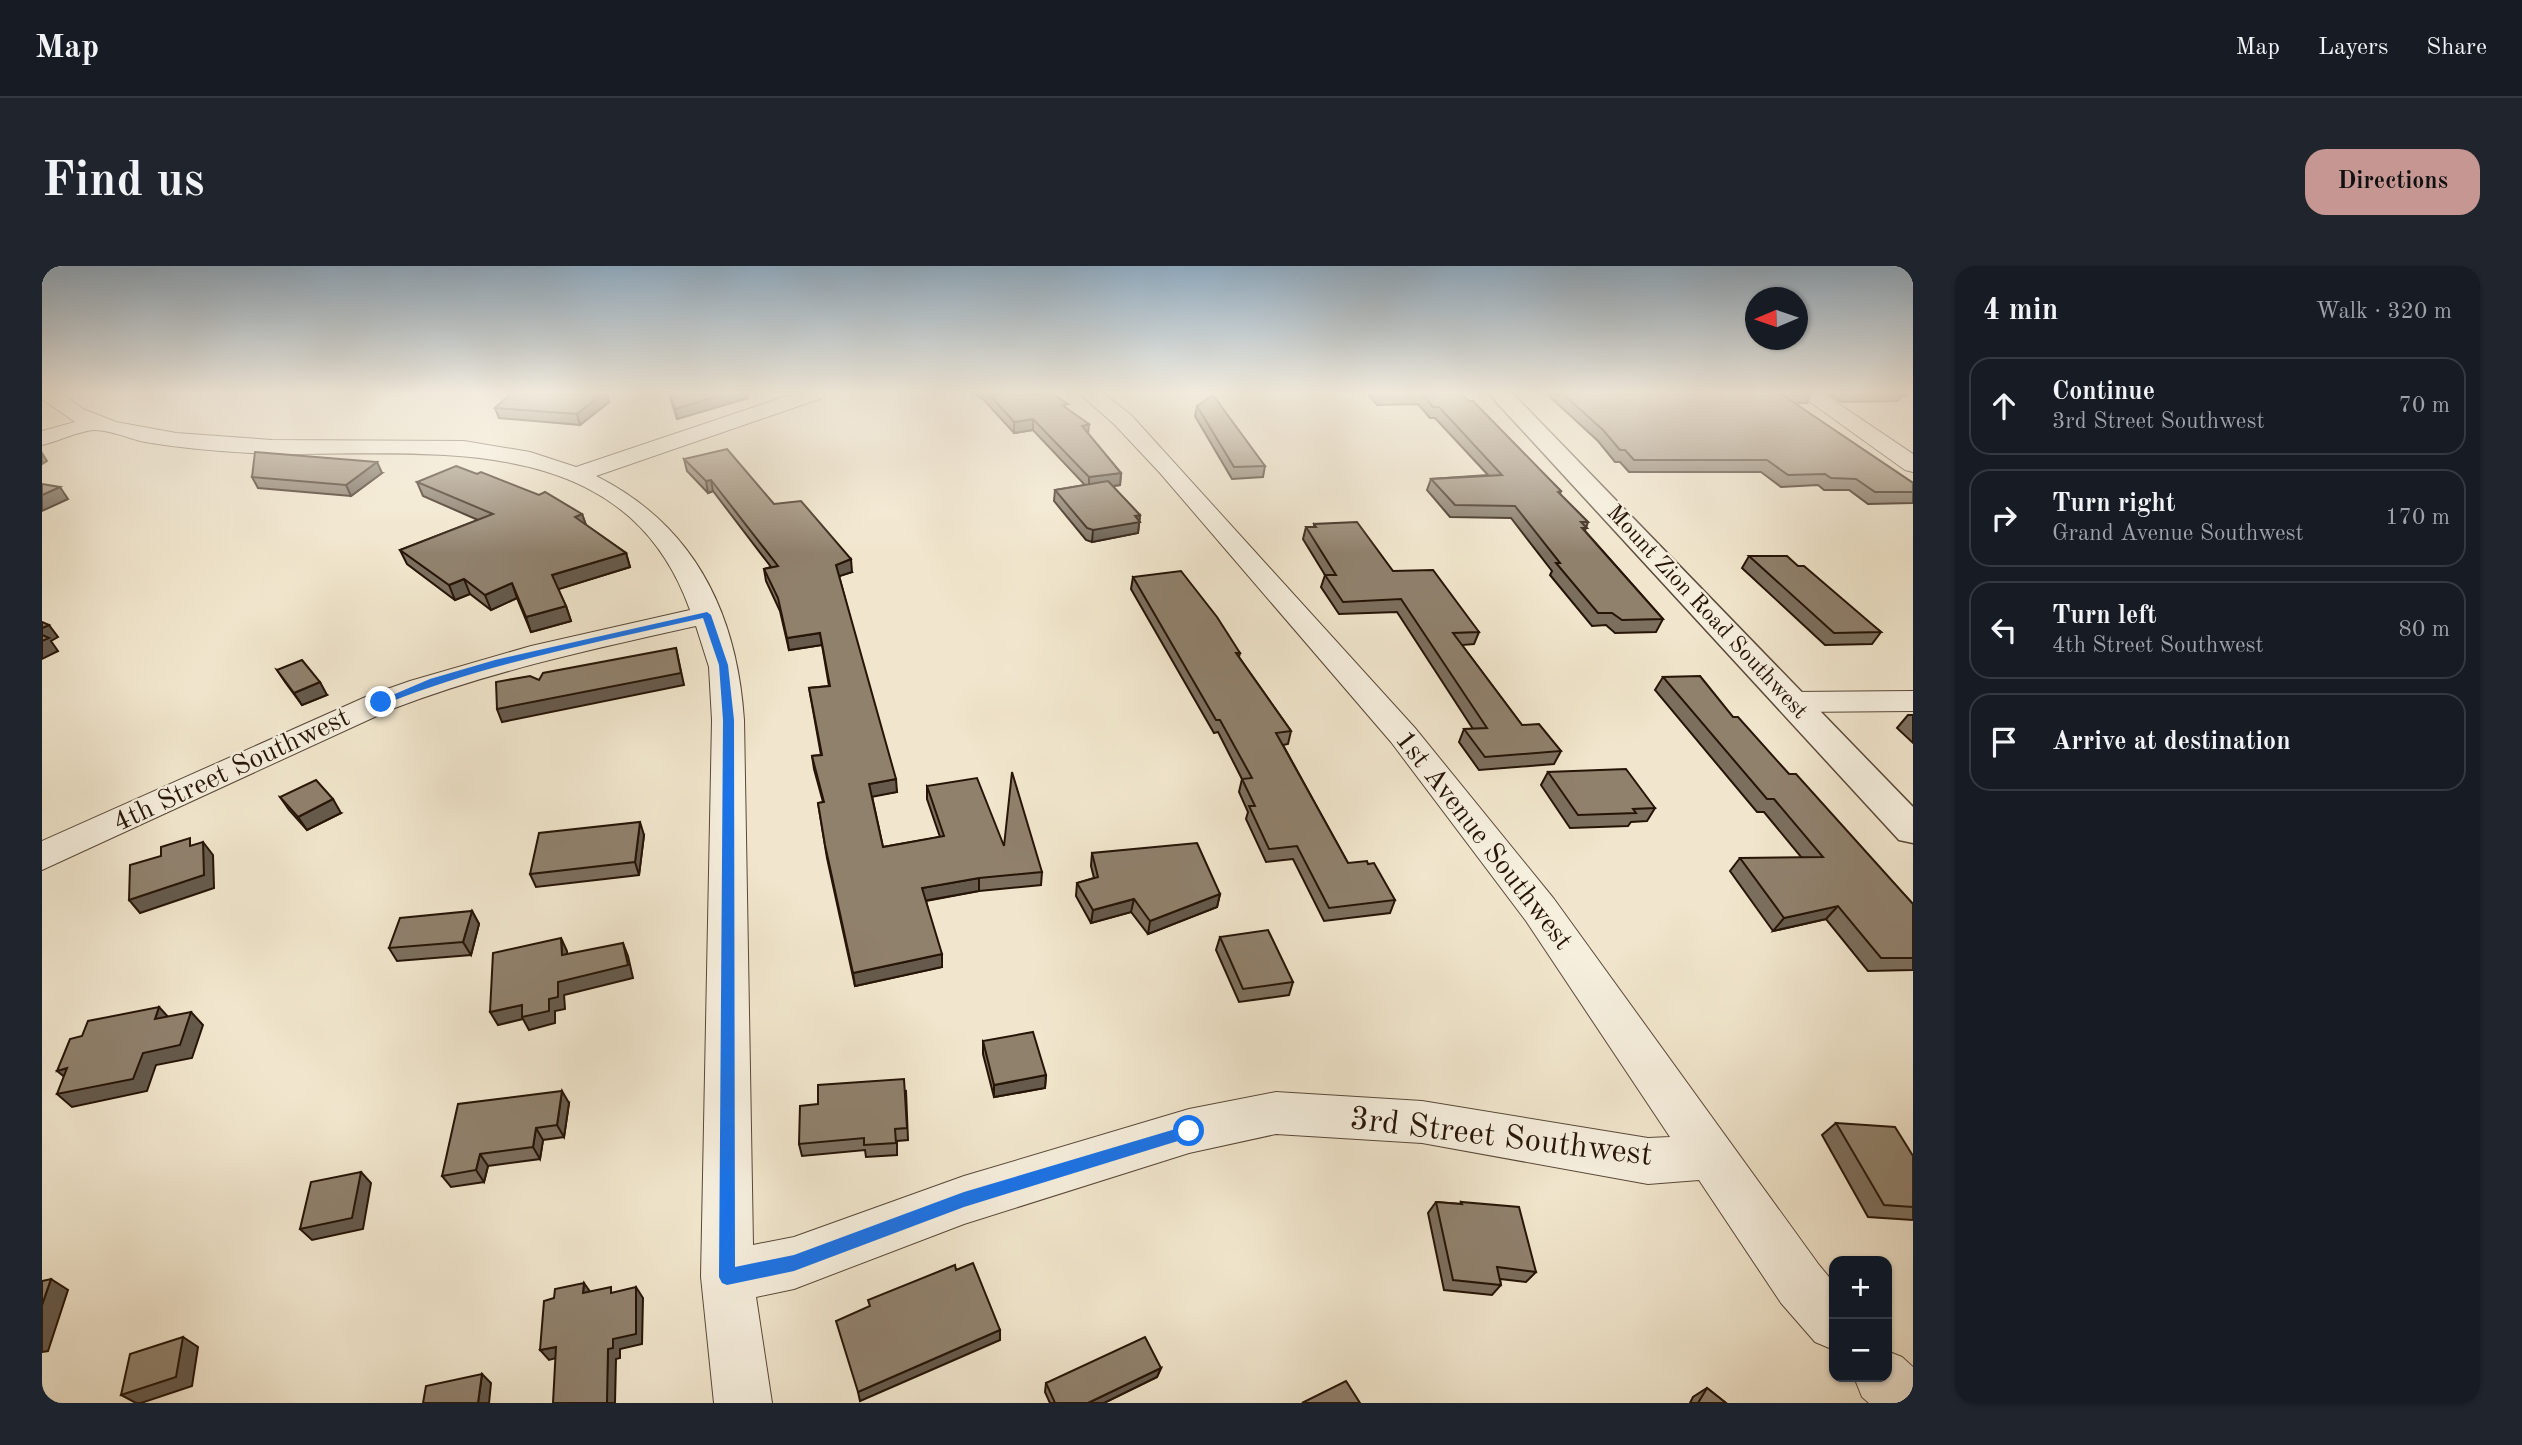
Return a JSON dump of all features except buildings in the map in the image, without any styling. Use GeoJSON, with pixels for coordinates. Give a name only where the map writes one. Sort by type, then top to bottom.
{"type":"FeatureCollection","features":[{"type":"Feature","properties":{"kind":"street"},"geometry":{"type":"LineString","coordinates":[[314,447],[478,449],[519,457],[575,475],[628,503],[667,539],[696,586],[723,665],[729,720],[727,1277],[743,1403]]}},
{"type":"Feature","properties":{"kind":"street"},"geometry":{"type":"LineString","coordinates":[[575,475],[658,447]]}},
{"type":"Feature","properties":{"kind":"street","name":"1st Avenue Southwest"},"geometry":{"type":"LineString","coordinates":[[1148,447],[1403,735],[1540,910],[1800,1284],[1831,1319]]}},
{"type":"Feature","properties":{"kind":"street","name":"Mount Zion Road Southwest"},"geometry":{"type":"LineString","coordinates":[[1550,447],[1913,830]]}},
{"type":"Feature","properties":{"kind":"street"},"geometry":{"type":"LineString","coordinates":[[1887,447],[1913,465]]}},
{"type":"Feature","properties":{"kind":"street","name":"4th Street Southwest"},"geometry":{"type":"LineString","coordinates":[[42,856],[433,681],[498,662],[707,615]]}},
{"type":"Feature","properties":{"kind":"street"},"geometry":{"type":"LineString","coordinates":[[1792,702],[1913,701]]}},
{"type":"Feature","properties":{"kind":"street","name":"3rd Street Southwest"},"geometry":{"type":"LineString","coordinates":[[727,1277],[794,1263],[964,1200],[1189,1131],[1276,1113],[1422,1122],[1648,1161],[1712,1156]]}},
{"type":"Feature","properties":{"kind":"street"},"geometry":{"type":"LineString","coordinates":[[1888,1382],[1911,1403]]}},
{"type":"Feature","properties":{"kind":"route"},"geometry":{"type":"LineString","coordinates":[[381,702],[433,681],[498,662],[707,615],[723,665],[729,720],[727,1277],[794,1263],[964,1200],[1189,1131]]}}]}
